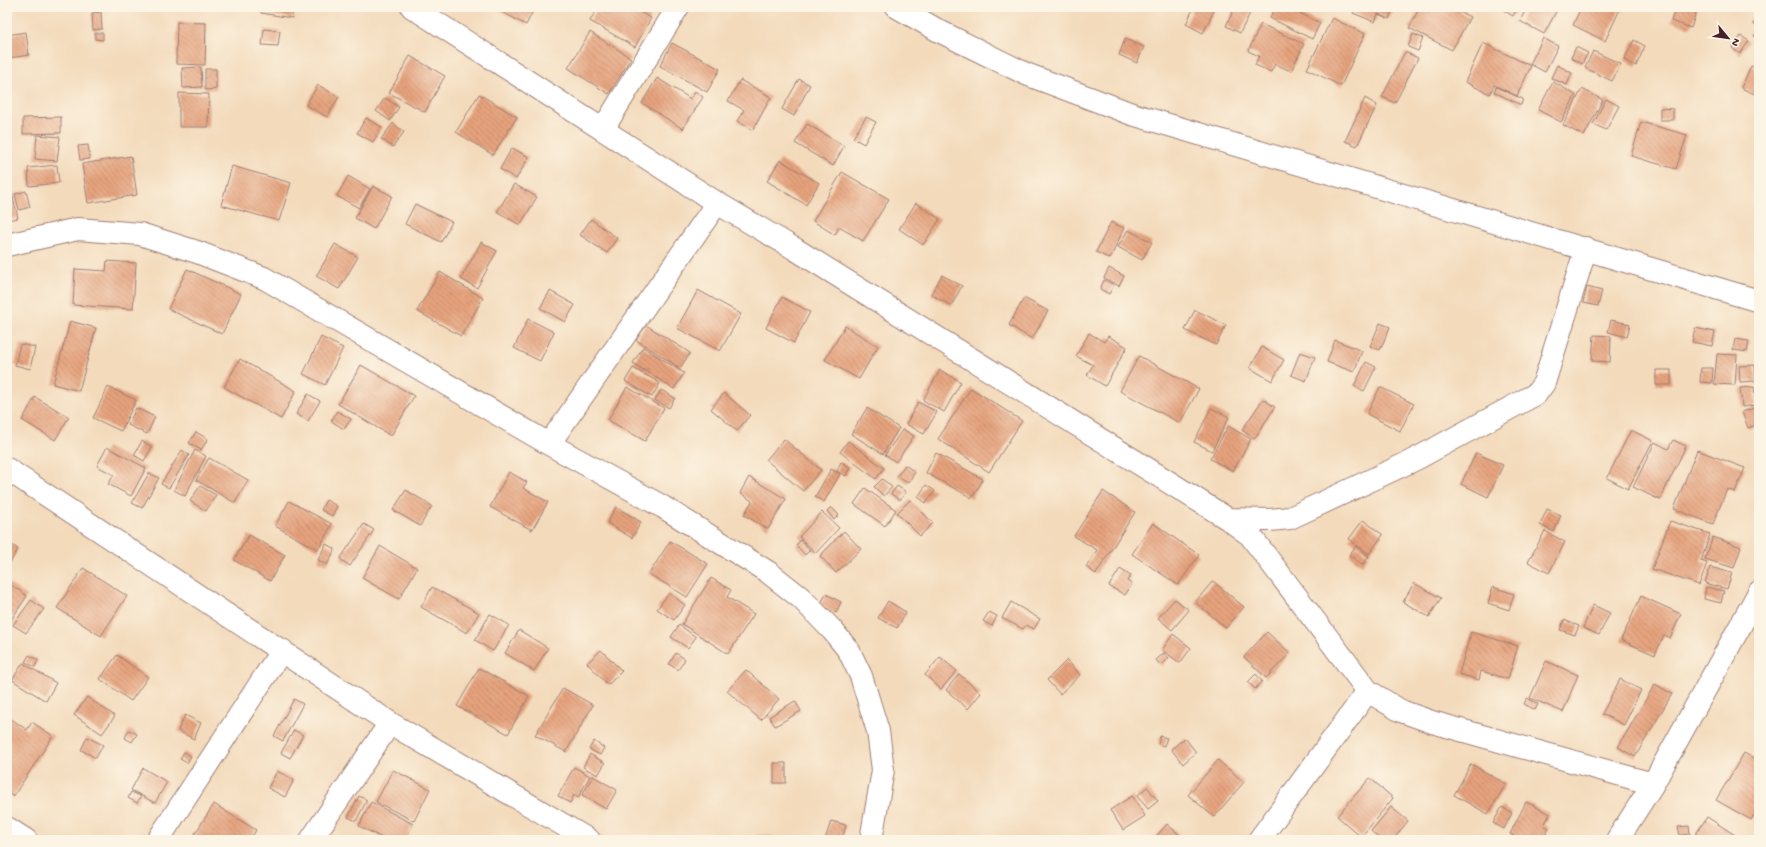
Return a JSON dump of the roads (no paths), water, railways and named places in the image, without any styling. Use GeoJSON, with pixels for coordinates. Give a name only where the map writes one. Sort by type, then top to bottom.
{"type":"FeatureCollection","features":[{"type":"Feature","properties":{"kind":"street"},"geometry":{"type":"LineString","coordinates":[[412,7],[717,203],[795,249],[1228,519],[1250,535],[1368,691],[1401,711],[1432,722],[1653,784]]}},
{"type":"Feature","properties":{"kind":"street"},"geometry":{"type":"LineString","coordinates":[[603,130],[678,7]]}},
{"type":"Feature","properties":{"kind":"street"},"geometry":{"type":"LineString","coordinates":[[897,7],[939,31],[1026,74],[1132,114],[1586,248],[1759,301]]}},
{"type":"Feature","properties":{"kind":"street"},"geometry":{"type":"LineString","coordinates":[[549,444],[717,203]]}},
{"type":"Feature","properties":{"kind":"street"},"geometry":{"type":"LineString","coordinates":[[7,245],[78,229],[140,234],[197,252],[264,278],[549,444],[663,507],[768,572],[801,598],[833,631],[849,651],[861,676],[878,731],[882,770],[871,840]]}},
{"type":"Feature","properties":{"kind":"street"},"geometry":{"type":"LineString","coordinates":[[1228,519],[1270,520],[1290,518],[1416,459],[1536,394],[1544,383],[1586,248]]}},
{"type":"Feature","properties":{"kind":"street"},"geometry":{"type":"LineString","coordinates":[[7,469],[390,723],[589,840]]}},
{"type":"Feature","properties":{"kind":"street"},"geometry":{"type":"LineString","coordinates":[[1617,840],[1653,784],[1757,600]]}},
{"type":"Feature","properties":{"kind":"street"},"geometry":{"type":"LineString","coordinates":[[158,840],[282,650]]}},
{"type":"Feature","properties":{"kind":"street"},"geometry":{"type":"LineString","coordinates":[[1258,840],[1368,691]]}},
{"type":"Feature","properties":{"kind":"street"},"geometry":{"type":"LineString","coordinates":[[312,840],[390,723]]}},
{"type":"Feature","properties":{"kind":"street"},"geometry":{"type":"LineString","coordinates":[[7,828],[26,840]]}}]}
